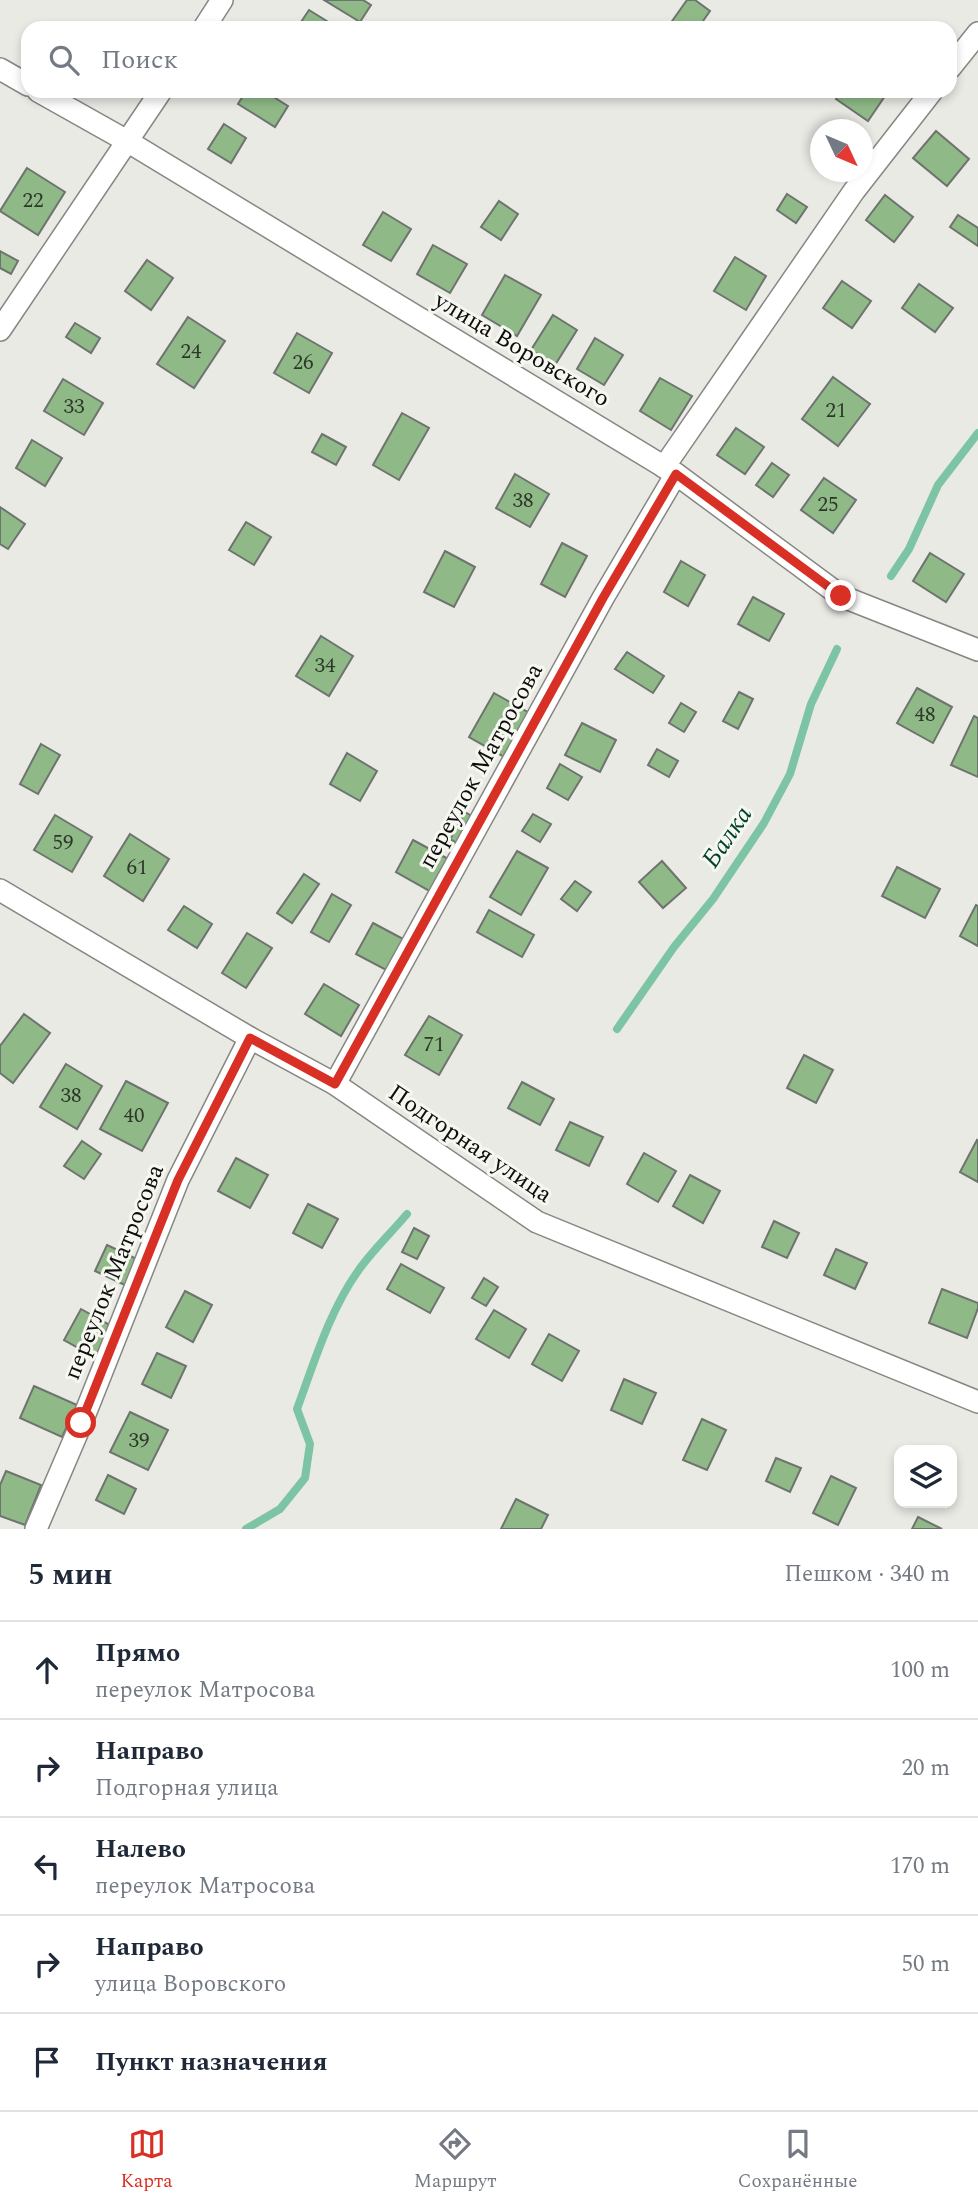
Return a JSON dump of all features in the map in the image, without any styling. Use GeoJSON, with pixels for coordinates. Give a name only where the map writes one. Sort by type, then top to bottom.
{"type":"FeatureCollection","features":[{"type":"Feature","properties":{"kind":"street"},"geometry":{"type":"LineString","coordinates":[[208,21],[222,0]]}},
{"type":"Feature","properties":{"kind":"street"},"geometry":{"type":"LineString","coordinates":[[957,59],[978,33]]}},
{"type":"Feature","properties":{"kind":"street"},"geometry":{"type":"LineString","coordinates":[[0,69],[21,81]]}},
{"type":"Feature","properties":{"kind":"street","name":"улица Воровского"},"geometry":{"type":"LineString","coordinates":[[50,98],[127,141],[670,471],[841,596],[978,650]]}},
{"type":"Feature","properties":{"kind":"street"},"geometry":{"type":"LineString","coordinates":[[0,330],[156,98]]}},
{"type":"Feature","properties":{"kind":"street","name":"переулок Матросова"},"geometry":{"type":"LineString","coordinates":[[335,1084],[603,598],[670,471],[854,191],[927,98]]}},
{"type":"Feature","properties":{"kind":"street","name":"Подгорная улица"},"geometry":{"type":"LineString","coordinates":[[0,890],[250,1038],[335,1084],[537,1222],[978,1402]]}},
{"type":"Feature","properties":{"kind":"street","name":"переулок Матросова"},"geometry":{"type":"LineString","coordinates":[[37,1529],[178,1180],[250,1038]]}},
{"type":"Feature","properties":{"kind":"building"},"geometry":{"type":"Polygon","coordinates":[[[324,0],[363,0],[371,5],[358,21],[324,0]]]}},
{"type":"Feature","properties":{"kind":"building"},"geometry":{"type":"Polygon","coordinates":[[[687,0],[695,0],[710,11],[703,21],[672,21],[687,0]]]}},
{"type":"Feature","properties":{"kind":"building"},"geometry":{"type":"Polygon","coordinates":[[[309,10],[327,21],[302,21],[309,10]]]}},
{"type":"Feature","properties":{"kind":"building"},"geometry":{"type":"Polygon","coordinates":[[[242,98],[275,98],[288,106],[275,127],[238,104],[242,98]]]}},
{"type":"Feature","properties":{"kind":"building"},"geometry":{"type":"Polygon","coordinates":[[[884,98],[869,119],[865,119],[836,99],[884,98]]]}},
{"type":"Feature","properties":{"kind":"building"},"geometry":{"type":"Polygon","coordinates":[[[224,124],[246,138],[231,163],[208,149],[224,124]]]}},
{"type":"Feature","properties":{"kind":"building"},"geometry":{"type":"Polygon","coordinates":[[[936,131],[969,159],[947,186],[913,158],[936,131]]]}},
{"type":"Feature","properties":{"kind":"building"},"geometry":{"type":"Polygon","coordinates":[[[27,168],[65,192],[38,235],[0,211],[27,168]]]}},
{"type":"Feature","properties":{"kind":"building"},"geometry":{"type":"Polygon","coordinates":[[[787,194],[807,207],[796,223],[777,210],[787,194]]]}},
{"type":"Feature","properties":{"kind":"building"},"geometry":{"type":"Polygon","coordinates":[[[885,195],[913,217],[894,242],[866,220],[885,195]]]}},
{"type":"Feature","properties":{"kind":"building"},"geometry":{"type":"Polygon","coordinates":[[[499,201],[518,214],[501,240],[481,227],[499,201]]]}},
{"type":"Feature","properties":{"kind":"building"},"geometry":{"type":"Polygon","coordinates":[[[383,212],[411,229],[391,261],[363,245],[383,212]]]}},
{"type":"Feature","properties":{"kind":"building"},"geometry":{"type":"Polygon","coordinates":[[[958,215],[978,228],[978,246],[950,227],[958,215]]]}},
{"type":"Feature","properties":{"kind":"building"},"geometry":{"type":"Polygon","coordinates":[[[433,245],[467,264],[450,293],[417,274],[433,245]]]}},
{"type":"Feature","properties":{"kind":"building"},"geometry":{"type":"Polygon","coordinates":[[[0,251],[18,261],[11,274],[0,268],[0,251]]]}},
{"type":"Feature","properties":{"kind":"building"},"geometry":{"type":"Polygon","coordinates":[[[735,257],[766,276],[746,310],[714,291],[735,257]]]}},
{"type":"Feature","properties":{"kind":"building"},"geometry":{"type":"Polygon","coordinates":[[[147,260],[173,278],[151,310],[125,291],[147,260]]]}},
{"type":"Feature","properties":{"kind":"building"},"geometry":{"type":"Polygon","coordinates":[[[505,275],[541,295],[517,336],[482,315],[505,275]]]}},
{"type":"Feature","properties":{"kind":"building"},"geometry":{"type":"Polygon","coordinates":[[[842,281],[871,301],[852,328],[823,308],[842,281]]]}},
{"type":"Feature","properties":{"kind":"building"},"geometry":{"type":"Polygon","coordinates":[[[919,284],[953,308],[935,332],[902,308],[919,284]]]}},
{"type":"Feature","properties":{"kind":"building"},"geometry":{"type":"Polygon","coordinates":[[[553,315],[577,330],[555,365],[531,350],[553,315]]]}},
{"type":"Feature","properties":{"kind":"building"},"geometry":{"type":"Polygon","coordinates":[[[188,317],[225,341],[194,388],[157,364],[188,317]]]}},
{"type":"Feature","properties":{"kind":"building"},"geometry":{"type":"Polygon","coordinates":[[[75,323],[100,338],[91,353],[66,337],[75,323]]]}},
{"type":"Feature","properties":{"kind":"building"},"geometry":{"type":"Polygon","coordinates":[[[297,333],[332,353],[309,393],[274,373],[297,333]]]}},
{"type":"Feature","properties":{"kind":"building"},"geometry":{"type":"Polygon","coordinates":[[[595,338],[623,355],[604,385],[577,369],[595,338]]]}},
{"type":"Feature","properties":{"kind":"building"},"geometry":{"type":"Polygon","coordinates":[[[833,377],[870,404],[838,446],[802,419],[833,377]]]}},
{"type":"Feature","properties":{"kind":"building"},"geometry":{"type":"Polygon","coordinates":[[[660,378],[692,396],[671,430],[640,411],[660,378]]]}},
{"type":"Feature","properties":{"kind":"building"},"geometry":{"type":"Polygon","coordinates":[[[63,379],[103,403],[84,435],[44,411],[63,379]]]}},
{"type":"Feature","properties":{"kind":"building"},"geometry":{"type":"Polygon","coordinates":[[[402,413],[429,428],[399,480],[373,465],[402,413]]]}},
{"type":"Feature","properties":{"kind":"building"},"geometry":{"type":"Polygon","coordinates":[[[736,428],[764,447],[745,474],[717,455],[736,428]]]}},
{"type":"Feature","properties":{"kind":"building"},"geometry":{"type":"Polygon","coordinates":[[[322,434],[346,447],[336,465],[312,452],[322,434]]]}},
{"type":"Feature","properties":{"kind":"building"},"geometry":{"type":"Polygon","coordinates":[[[32,440],[62,458],[45,486],[16,468],[32,440]]]}},
{"type":"Feature","properties":{"kind":"building"},"geometry":{"type":"Polygon","coordinates":[[[772,463],[789,475],[773,497],[756,485],[772,463]]]}},
{"type":"Feature","properties":{"kind":"building"},"geometry":{"type":"Polygon","coordinates":[[[515,474],[549,494],[530,527],[496,508],[515,474]]]}},
{"type":"Feature","properties":{"kind":"building"},"geometry":{"type":"Polygon","coordinates":[[[824,478],[856,500],[833,533],[801,510],[824,478]]]}},
{"type":"Feature","properties":{"kind":"building"},"geometry":{"type":"Polygon","coordinates":[[[0,507],[25,524],[8,549],[0,544],[0,507]]]}},
{"type":"Feature","properties":{"kind":"building"},"geometry":{"type":"Polygon","coordinates":[[[246,522],[271,537],[254,565],[229,550],[246,522]]]}},
{"type":"Feature","properties":{"kind":"building"},"geometry":{"type":"Polygon","coordinates":[[[562,543],[587,556],[565,597],[541,584],[562,543]]]}},
{"type":"Feature","properties":{"kind":"building"},"geometry":{"type":"Polygon","coordinates":[[[445,551],[475,567],[454,607],[424,592],[445,551]]]}},
{"type":"Feature","properties":{"kind":"building"},"geometry":{"type":"Polygon","coordinates":[[[930,553],[964,574],[946,602],[913,581],[930,553]]]}},
{"type":"Feature","properties":{"kind":"building"},"geometry":{"type":"Polygon","coordinates":[[[681,561],[705,575],[688,606],[664,592],[681,561]]]}},
{"type":"Feature","properties":{"kind":"building"},"geometry":{"type":"Polygon","coordinates":[[[753,597],[784,614],[769,641],[738,624],[753,597]]]}},
{"type":"Feature","properties":{"kind":"building"},"geometry":{"type":"Polygon","coordinates":[[[321,636],[353,656],[329,696],[296,676],[321,636]]]}},
{"type":"Feature","properties":{"kind":"building"},"geometry":{"type":"Polygon","coordinates":[[[627,652],[664,676],[653,693],[615,669],[627,652]]]}},
{"type":"Feature","properties":{"kind":"building"},"geometry":{"type":"Polygon","coordinates":[[[917,688],[952,707],[933,743],[897,723],[917,688]]]}},
{"type":"Feature","properties":{"kind":"building"},"geometry":{"type":"Polygon","coordinates":[[[739,692],[753,699],[738,729],[723,721],[739,692]]]}},
{"type":"Feature","properties":{"kind":"building"},"geometry":{"type":"Polygon","coordinates":[[[494,693],[531,714],[506,758],[469,737],[494,693]]]}},
{"type":"Feature","properties":{"kind":"building"},"geometry":{"type":"Polygon","coordinates":[[[681,703],[696,712],[684,732],[669,723],[681,703]]]}},
{"type":"Feature","properties":{"kind":"building"},"geometry":{"type":"Polygon","coordinates":[[[974,716],[978,718],[978,777],[951,765],[974,716]]]}},
{"type":"Feature","properties":{"kind":"building"},"geometry":{"type":"Polygon","coordinates":[[[582,723],[616,740],[600,772],[565,755],[582,723]]]}},
{"type":"Feature","properties":{"kind":"building"},"geometry":{"type":"Polygon","coordinates":[[[41,744],[60,755],[38,794],[20,784],[41,744]]]}},
{"type":"Feature","properties":{"kind":"building"},"geometry":{"type":"Polygon","coordinates":[[[657,749],[678,761],[669,777],[648,765],[657,749]]]}},
{"type":"Feature","properties":{"kind":"building"},"geometry":{"type":"Polygon","coordinates":[[[347,753],[377,771],[360,801],[330,784],[347,753]]]}},
{"type":"Feature","properties":{"kind":"building"},"geometry":{"type":"Polygon","coordinates":[[[560,764],[582,777],[568,800],[547,788],[560,764]]]}},
{"type":"Feature","properties":{"kind":"building"},"geometry":{"type":"Polygon","coordinates":[[[465,812],[480,821],[464,847],[450,839],[465,812]]]}},
{"type":"Feature","properties":{"kind":"building"},"geometry":{"type":"Polygon","coordinates":[[[533,814],[551,824],[540,842],[522,831],[533,814]]]}},
{"type":"Feature","properties":{"kind":"building"},"geometry":{"type":"Polygon","coordinates":[[[55,815],[92,837],[72,872],[34,850],[55,815]]]}},
{"type":"Feature","properties":{"kind":"building"},"geometry":{"type":"Polygon","coordinates":[[[130,834],[169,859],[143,901],[104,876],[130,834]]]}},
{"type":"Feature","properties":{"kind":"building"},"geometry":{"type":"Polygon","coordinates":[[[413,840],[452,861],[435,894],[396,872],[413,840]]]}},
{"type":"Feature","properties":{"kind":"building"},"geometry":{"type":"Polygon","coordinates":[[[517,851],[548,868],[521,915],[490,897],[517,851]]]}},
{"type":"Feature","properties":{"kind":"building"},"geometry":{"type":"Polygon","coordinates":[[[662,861],[686,888],[663,908],[639,882],[662,861]]]}},
{"type":"Feature","properties":{"kind":"building"},"geometry":{"type":"Polygon","coordinates":[[[897,867],[940,889],[925,918],[882,896],[897,867]]]}},
{"type":"Feature","properties":{"kind":"building"},"geometry":{"type":"Polygon","coordinates":[[[304,874],[319,884],[292,923],[277,913],[304,874]]]}},
{"type":"Feature","properties":{"kind":"building"},"geometry":{"type":"Polygon","coordinates":[[[575,881],[591,892],[577,911],[561,899],[575,881]]]}},
{"type":"Feature","properties":{"kind":"building"},"geometry":{"type":"Polygon","coordinates":[[[332,894],[351,905],[329,942],[311,932],[332,894]]]}},
{"type":"Feature","properties":{"kind":"building"},"geometry":{"type":"Polygon","coordinates":[[[976,905],[978,906],[978,946],[960,936],[976,905]]]}},
{"type":"Feature","properties":{"kind":"building"},"geometry":{"type":"Polygon","coordinates":[[[184,906],[212,924],[197,948],[168,930],[184,906]]]}},
{"type":"Feature","properties":{"kind":"building"},"geometry":{"type":"Polygon","coordinates":[[[489,910],[534,935],[522,957],[477,932],[489,910]]]}},
{"type":"Feature","properties":{"kind":"building"},"geometry":{"type":"Polygon","coordinates":[[[373,923],[405,940],[388,971],[356,954],[373,923]]]}},
{"type":"Feature","properties":{"kind":"building"},"geometry":{"type":"Polygon","coordinates":[[[247,933],[272,948],[246,988],[222,973],[247,933]]]}},
{"type":"Feature","properties":{"kind":"building"},"geometry":{"type":"Polygon","coordinates":[[[324,984],[359,1005],[341,1036],[305,1014],[324,984]]]}},
{"type":"Feature","properties":{"kind":"building"},"geometry":{"type":"Polygon","coordinates":[[[24,1014],[50,1033],[13,1083],[0,1073],[0,1046],[24,1014]]]}},
{"type":"Feature","properties":{"kind":"building"},"geometry":{"type":"Polygon","coordinates":[[[429,1016],[462,1035],[439,1075],[405,1055],[429,1016]]]}},
{"type":"Feature","properties":{"kind":"building"},"geometry":{"type":"Polygon","coordinates":[[[804,1055],[833,1070],[816,1103],[787,1088],[804,1055]]]}},
{"type":"Feature","properties":{"kind":"building"},"geometry":{"type":"Polygon","coordinates":[[[66,1064],[102,1086],[77,1129],[40,1107],[66,1064]]]}},
{"type":"Feature","properties":{"kind":"building"},"geometry":{"type":"Polygon","coordinates":[[[126,1081],[168,1103],[142,1151],[100,1129],[126,1081]]]}},
{"type":"Feature","properties":{"kind":"building"},"geometry":{"type":"Polygon","coordinates":[[[522,1082],[554,1099],[540,1125],[508,1108],[522,1082]]]}},
{"type":"Feature","properties":{"kind":"building"},"geometry":{"type":"Polygon","coordinates":[[[570,1122],[603,1137],[589,1166],[556,1150],[570,1122]]]}},
{"type":"Feature","properties":{"kind":"building"},"geometry":{"type":"Polygon","coordinates":[[[82,1141],[101,1154],[84,1179],[64,1166],[82,1141]]]}},
{"type":"Feature","properties":{"kind":"building"},"geometry":{"type":"Polygon","coordinates":[[[978,1141],[978,1182],[960,1172],[978,1141]]]}},
{"type":"Feature","properties":{"kind":"building"},"geometry":{"type":"Polygon","coordinates":[[[644,1153],[676,1171],[658,1202],[627,1184],[644,1153]]]}},
{"type":"Feature","properties":{"kind":"building"},"geometry":{"type":"Polygon","coordinates":[[[236,1158],[268,1175],[250,1208],[218,1191],[236,1158]]]}},
{"type":"Feature","properties":{"kind":"building"},"geometry":{"type":"Polygon","coordinates":[[[690,1175],[720,1191],[703,1223],[673,1206],[690,1175]]]}},
{"type":"Feature","properties":{"kind":"building"},"geometry":{"type":"Polygon","coordinates":[[[308,1204],[338,1219],[322,1248],[293,1233],[308,1204]]]}},
{"type":"Feature","properties":{"kind":"building"},"geometry":{"type":"Polygon","coordinates":[[[774,1221],[799,1233],[787,1258],[762,1247],[774,1221]]]}},
{"type":"Feature","properties":{"kind":"building"},"geometry":{"type":"Polygon","coordinates":[[[414,1228],[429,1236],[417,1259],[402,1252],[414,1228]]]}},
{"type":"Feature","properties":{"kind":"building"},"geometry":{"type":"Polygon","coordinates":[[[107,1245],[143,1262],[131,1288],[95,1271],[107,1245]]]}},
{"type":"Feature","properties":{"kind":"building"},"geometry":{"type":"Polygon","coordinates":[[[836,1249],[867,1263],[855,1289],[824,1275],[836,1249]]]}},
{"type":"Feature","properties":{"kind":"building"},"geometry":{"type":"Polygon","coordinates":[[[401,1264],[444,1288],[430,1313],[387,1289],[401,1264]]]}},
{"type":"Feature","properties":{"kind":"building"},"geometry":{"type":"Polygon","coordinates":[[[484,1278],[498,1287],[486,1306],[472,1298],[484,1278]]]}},
{"type":"Feature","properties":{"kind":"building"},"geometry":{"type":"Polygon","coordinates":[[[942,1289],[978,1303],[967,1338],[929,1323],[942,1289]]]}},
{"type":"Feature","properties":{"kind":"building"},"geometry":{"type":"Polygon","coordinates":[[[185,1291],[212,1305],[193,1342],[166,1327],[185,1291]]]}},
{"type":"Feature","properties":{"kind":"building"},"geometry":{"type":"Polygon","coordinates":[[[81,1309],[115,1328],[98,1359],[64,1340],[81,1309]]]}},
{"type":"Feature","properties":{"kind":"building"},"geometry":{"type":"Polygon","coordinates":[[[494,1310],[526,1329],[509,1358],[476,1339],[494,1310]]]}},
{"type":"Feature","properties":{"kind":"building"},"geometry":{"type":"Polygon","coordinates":[[[549,1334],[579,1351],[562,1381],[532,1364],[549,1334]]]}},
{"type":"Feature","properties":{"kind":"building"},"geometry":{"type":"Polygon","coordinates":[[[157,1353],[186,1366],[171,1398],[142,1384],[157,1353]]]}},
{"type":"Feature","properties":{"kind":"building"},"geometry":{"type":"Polygon","coordinates":[[[624,1379],[656,1393],[642,1424],[611,1410],[624,1379]]]}},
{"type":"Feature","properties":{"kind":"building"},"geometry":{"type":"Polygon","coordinates":[[[34,1386],[77,1405],[62,1437],[20,1418],[34,1386]]]}},
{"type":"Feature","properties":{"kind":"building"},"geometry":{"type":"Polygon","coordinates":[[[130,1412],[168,1430],[148,1470],[110,1452],[130,1412]]]}},
{"type":"Feature","properties":{"kind":"building"},"geometry":{"type":"Polygon","coordinates":[[[702,1419],[726,1430],[707,1470],[683,1460],[702,1419]]]}},
{"type":"Feature","properties":{"kind":"building"},"geometry":{"type":"Polygon","coordinates":[[[776,1458],[801,1468],[790,1492],[766,1481],[776,1458]]]}},
{"type":"Feature","properties":{"kind":"building"},"geometry":{"type":"Polygon","coordinates":[[[6,1471],[41,1485],[25,1525],[0,1516],[0,1485],[6,1471]]]}},
{"type":"Feature","properties":{"kind":"building"},"geometry":{"type":"Polygon","coordinates":[[[108,1475],[136,1489],[124,1514],[96,1500],[108,1475]]]}},
{"type":"Feature","properties":{"kind":"building"},"geometry":{"type":"Polygon","coordinates":[[[831,1476],[856,1488],[838,1525],[813,1513],[831,1476]]]}},
{"type":"Feature","properties":{"kind":"building"},"geometry":{"type":"Polygon","coordinates":[[[516,1499],[548,1515],[541,1529],[501,1529],[516,1499]]]}},
{"type":"Feature","properties":{"kind":"building"},"geometry":{"type":"Polygon","coordinates":[[[918,1517],[942,1529],[912,1529],[918,1517]]]}},
{"type":"Feature","properties":{"kind":"waterway","name":"Балка"},"geometry":{"type":"LineString","coordinates":[[891,576],[909,549],[938,485],[978,433]]}},
{"type":"Feature","properties":{"kind":"waterway","name":"Балка"},"geometry":{"type":"LineString","coordinates":[[617,1029],[674,947],[713,899],[764,823],[790,774],[811,704],[837,649]]}},
{"type":"Feature","properties":{"kind":"waterway"},"geometry":{"type":"LineString","coordinates":[[246,1529],[280,1509],[305,1478],[310,1444],[297,1409],[323,1338],[358,1271],[407,1214]]}},
{"type":"Feature","properties":{"kind":"route"},"geometry":{"type":"LineString","coordinates":[[81,1423],[178,1180],[250,1038],[335,1084],[603,598],[676,474],[841,596]]}}]}
